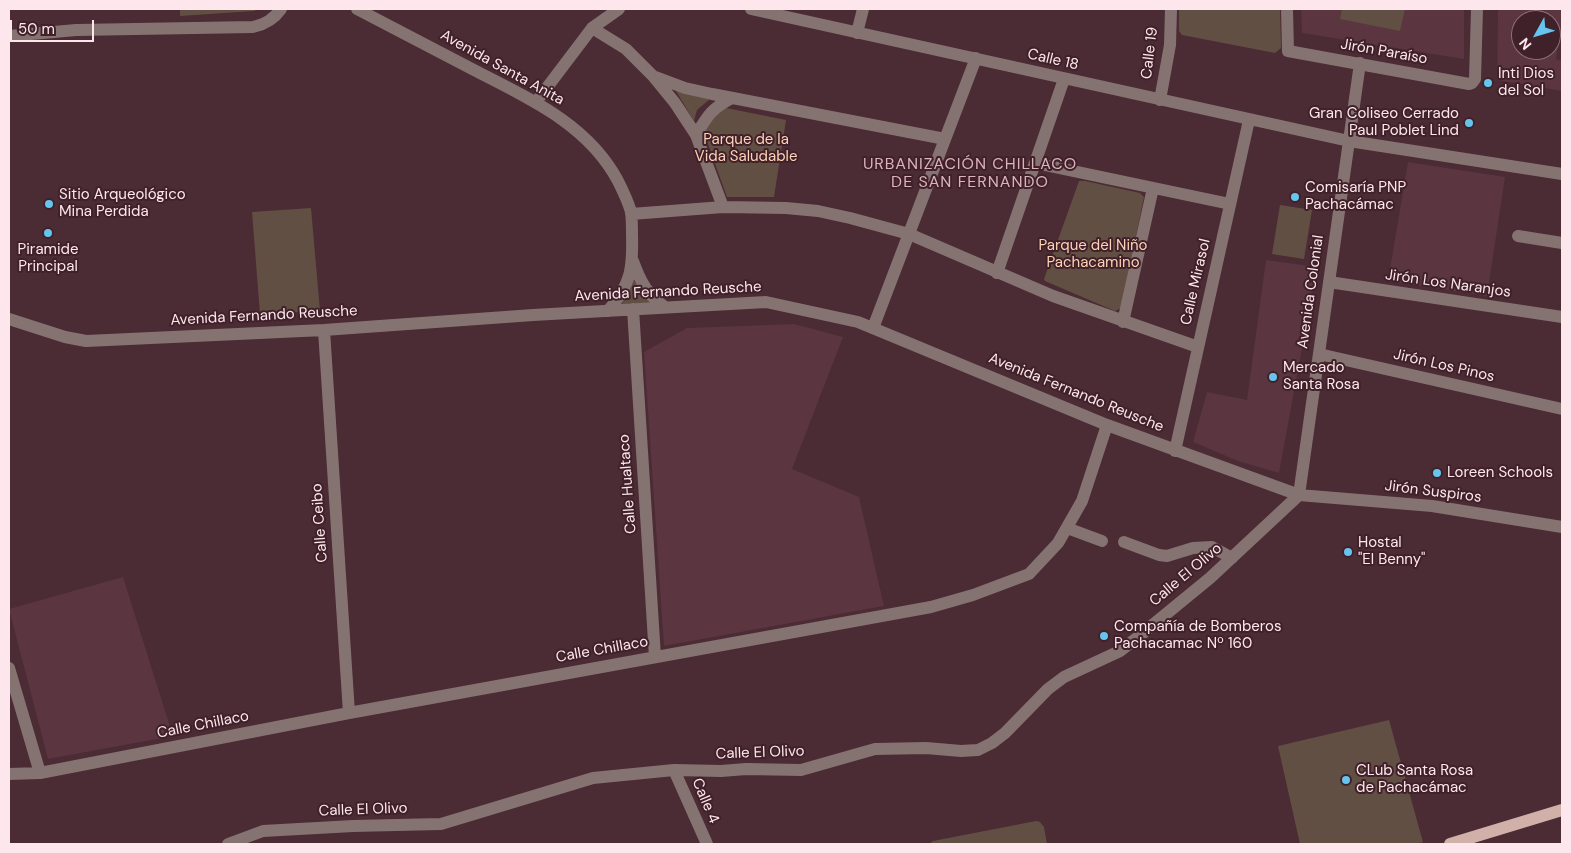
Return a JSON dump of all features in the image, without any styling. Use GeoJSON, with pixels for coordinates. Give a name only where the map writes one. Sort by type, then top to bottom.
{"type":"FeatureCollection","features":[{"type":"Feature","properties":{"kind":"main road"},"geometry":{"type":"LineString","coordinates":[[1450,844],[1562,810]]}},
{"type":"Feature","properties":{"kind":"street"},"geometry":{"type":"LineString","coordinates":[[9,36],[76,30],[253,27],[265,24],[281,9]]}},
{"type":"Feature","properties":{"kind":"street","name":"Avenida Santa Anita"},"geometry":{"type":"LineString","coordinates":[[356,9],[536,102],[580,133],[598,150],[612,169],[628,199],[631,214],[633,261],[631,272],[624,290],[608,311]]}},
{"type":"Feature","properties":{"kind":"street"},"geometry":{"type":"LineString","coordinates":[[536,102],[592,28],[619,9]]}},
{"type":"Feature","properties":{"kind":"street","name":"Calle 18"},"geometry":{"type":"LineString","coordinates":[[750,9],[1349,142],[1562,174]]}},
{"type":"Feature","properties":{"kind":"street"},"geometry":{"type":"LineString","coordinates":[[857,33],[863,9]]}},
{"type":"Feature","properties":{"kind":"street","name":"Calle 19"},"geometry":{"type":"LineString","coordinates":[[1160,100],[1170,45],[1170,9]]}},
{"type":"Feature","properties":{"kind":"street","name":"Jirón Paraíso"},"geometry":{"type":"LineString","coordinates":[[1288,9],[1288,51],[1469,84],[1474,81],[1477,9]]}},
{"type":"Feature","properties":{"kind":"street"},"geometry":{"type":"LineString","coordinates":[[592,28],[626,49],[653,76],[675,103],[696,135],[722,207]]}},
{"type":"Feature","properties":{"kind":"street"},"geometry":{"type":"LineString","coordinates":[[874,328],[976,58]]}},
{"type":"Feature","properties":{"kind":"street","name":"Avenida Colonial"},"geometry":{"type":"LineString","coordinates":[[1299,495],[1360,63]]}},
{"type":"Feature","properties":{"kind":"street"},"geometry":{"type":"LineString","coordinates":[[653,76],[685,88],[946,139]]}},
{"type":"Feature","properties":{"kind":"street"},"geometry":{"type":"LineString","coordinates":[[997,273],[1064,79]]}},
{"type":"Feature","properties":{"kind":"street"},"geometry":{"type":"LineString","coordinates":[[696,135],[708,114],[717,106],[732,98]]}},
{"type":"Feature","properties":{"kind":"street","name":"Calle Mirasol"},"geometry":{"type":"LineString","coordinates":[[1175,451],[1249,120]]}},
{"type":"Feature","properties":{"kind":"street"},"geometry":{"type":"LineString","coordinates":[[1035,163],[1230,204]]}},
{"type":"Feature","properties":{"kind":"street"},"geometry":{"type":"LineString","coordinates":[[1123,322],[1152,188]]}},
{"type":"Feature","properties":{"kind":"street"},"geometry":{"type":"LineString","coordinates":[[631,214],[722,207],[786,208],[818,211],[850,218],[909,234],[1053,296],[1198,347]]}},
{"type":"Feature","properties":{"kind":"street"},"geometry":{"type":"LineString","coordinates":[[1518,236],[1562,243]]}},
{"type":"Feature","properties":{"kind":"street","name":"Avenida Santa Anita"},"geometry":{"type":"LineString","coordinates":[[633,261],[646,289],[652,297],[666,307]]}},
{"type":"Feature","properties":{"kind":"street","name":"Jirón Los Naranjos"},"geometry":{"type":"LineString","coordinates":[[1329,282],[1562,317]]}},
{"type":"Feature","properties":{"kind":"street","name":"Avenida Fernando Reusche"},"geometry":{"type":"LineString","coordinates":[[9,319],[65,337],[86,341],[324,330],[766,302],[858,322],[1107,425],[1299,495]]}},
{"type":"Feature","properties":{"kind":"street","name":"Calle Hualtaco"},"geometry":{"type":"LineString","coordinates":[[633,309],[655,657]]}},
{"type":"Feature","properties":{"kind":"street","name":"Calle Ceibo"},"geometry":{"type":"LineString","coordinates":[[324,330],[349,713]]}},
{"type":"Feature","properties":{"kind":"street","name":"Jirón Los Pinos"},"geometry":{"type":"LineString","coordinates":[[1319,354],[1562,409]]}},
{"type":"Feature","properties":{"kind":"street","name":"Calle Chillaco"},"geometry":{"type":"LineString","coordinates":[[9,774],[40,773],[349,713],[931,607],[973,595],[1029,574],[1058,544],[1082,501],[1107,425]]}},
{"type":"Feature","properties":{"kind":"street","name":"Jirón Suspiros"},"geometry":{"type":"LineString","coordinates":[[1299,495],[1432,506],[1562,527]]}},
{"type":"Feature","properties":{"kind":"street","name":"Calle El Olivo"},"geometry":{"type":"LineString","coordinates":[[228,844],[263,831],[441,824],[592,778],[674,770],[801,770],[875,749],[978,750],[992,743],[1005,733],[1054,684],[1120,651],[1210,578],[1299,495]]}},
{"type":"Feature","properties":{"kind":"street"},"geometry":{"type":"LineString","coordinates":[[1067,528],[1102,541]]}},
{"type":"Feature","properties":{"kind":"street"},"geometry":{"type":"LineString","coordinates":[[1124,542],[1159,556],[1168,556],[1193,548],[1212,547],[1232,558]]}},
{"type":"Feature","properties":{"kind":"street"},"geometry":{"type":"LineString","coordinates":[[9,668],[40,773]]}},
{"type":"Feature","properties":{"kind":"street","name":"Calle 4"},"geometry":{"type":"LineString","coordinates":[[674,770],[707,844]]}},
{"type":"Feature","properties":{"kind":"shaded area"},"geometry":{"type":"Polygon","coordinates":[[[1301,9],[1464,9],[1464,59],[1302,33],[1301,9]]]}},
{"type":"Feature","properties":{"kind":"shaded area"},"geometry":{"type":"Polygon","coordinates":[[[1498,9],[1562,9],[1561,27],[1561,10],[1511,10],[1511,60],[1562,61],[1562,91],[1497,80],[1498,9]]]}},
{"type":"Feature","properties":{"kind":"shaded area"},"geometry":{"type":"Polygon","coordinates":[[[1408,162],[1505,177],[1487,296],[1388,281],[1408,162]]]}},
{"type":"Feature","properties":{"kind":"shaded area","name":"Mercado Santa Rosa"},"geometry":{"type":"Polygon","coordinates":[[[1266,260],[1317,267],[1279,473],[1238,461],[1193,442],[1207,392],[1247,400],[1266,260]]]}},
{"type":"Feature","properties":{"kind":"shaded area"},"geometry":{"type":"Polygon","coordinates":[[[794,324],[843,337],[792,469],[859,497],[884,606],[664,646],[644,352],[687,328],[794,324]]]}},
{"type":"Feature","properties":{"kind":"shaded area"},"geometry":{"type":"Polygon","coordinates":[[[123,577],[173,736],[48,759],[9,609],[123,577]]]}},
{"type":"Feature","properties":{"kind":"green space"},"geometry":{"type":"Polygon","coordinates":[[[180,9],[258,9],[254,11],[180,16],[180,9]]]}},
{"type":"Feature","properties":{"kind":"green space"},"geometry":{"type":"Polygon","coordinates":[[[1179,9],[1280,9],[1281,48],[1275,53],[1182,35],[1179,31],[1179,9]]]}},
{"type":"Feature","properties":{"kind":"green space"},"geometry":{"type":"Polygon","coordinates":[[[1342,9],[1405,9],[1400,31],[1340,19],[1342,9]]]}},
{"type":"Feature","properties":{"kind":"green space"},"geometry":{"type":"Polygon","coordinates":[[[676,91],[710,99],[697,110],[694,121],[676,91]]]}},
{"type":"Feature","properties":{"kind":"green space","name":"Parque de la Vida Saludable"},"geometry":{"type":"Polygon","coordinates":[[[726,108],[786,120],[774,197],[727,197],[704,133],[709,119],[726,108]]]}},
{"type":"Feature","properties":{"kind":"green space","name":"Parque del Niño Pachacamino"},"geometry":{"type":"Polygon","coordinates":[[[1079,181],[1140,193],[1144,197],[1121,308],[1115,311],[1044,279],[1079,181]]]}},
{"type":"Feature","properties":{"kind":"green space"},"geometry":{"type":"Polygon","coordinates":[[[1280,205],[1312,210],[1304,259],[1272,254],[1280,205]]]}},
{"type":"Feature","properties":{"kind":"green space"},"geometry":{"type":"Polygon","coordinates":[[[311,208],[320,311],[260,314],[252,212],[311,208]]]}},
{"type":"Feature","properties":{"kind":"green space"},"geometry":{"type":"Polygon","coordinates":[[[632,278],[651,304],[621,306],[632,278]]]}},
{"type":"Feature","properties":{"kind":"green space","name":"CLub Santa Rosa de Pachacámac"},"geometry":{"type":"Polygon","coordinates":[[[1389,720],[1423,842],[1416,844],[1300,844],[1278,746],[1389,720]]]}},
{"type":"Feature","properties":{"kind":"green space"},"geometry":{"type":"Polygon","coordinates":[[[1036,821],[1040,822],[1044,827],[1047,844],[929,844],[933,841],[1036,821]]]}},
{"type":"Feature","properties":{"kind":"place","name":"Inti Dios del Sol"},"geometry":{"type":"Point","coordinates":[1488,83]}},
{"type":"Feature","properties":{"kind":"place","name":"Gran Coliseo Cerrado Paul Poblet Lind"},"geometry":{"type":"Point","coordinates":[1469,123]}},
{"type":"Feature","properties":{"kind":"place","name":"Comisaría PNP Pachacámac"},"geometry":{"type":"Point","coordinates":[1295,197]}},
{"type":"Feature","properties":{"kind":"place","name":"Sitio Arqueológico Mina Perdida"},"geometry":{"type":"Point","coordinates":[49,204]}},
{"type":"Feature","properties":{"kind":"place","name":"Piramide Principal"},"geometry":{"type":"Point","coordinates":[48,233]}},
{"type":"Feature","properties":{"kind":"place","name":"Mercado Santa Rosa"},"geometry":{"type":"Point","coordinates":[1273,377]}},
{"type":"Feature","properties":{"kind":"place","name":"Loreen Schools"},"geometry":{"type":"Point","coordinates":[1437,473]}},
{"type":"Feature","properties":{"kind":"place","name":"Hostal \"El Benny\""},"geometry":{"type":"Point","coordinates":[1348,552]}},
{"type":"Feature","properties":{"kind":"place","name":"Compañía de Bomberos Pachacamac Nº 160"},"geometry":{"type":"Point","coordinates":[1104,636]}},
{"type":"Feature","properties":{"kind":"place","name":"CLub Santa Rosa de Pachacámac"},"geometry":{"type":"Point","coordinates":[1346,780]}},
{"type":"Feature","properties":{"kind":"district","name":"URBANIZACIÓN CHILLACO DE SAN FERNANDO"},"geometry":{"type":"Point","coordinates":[970,174]}}]}
